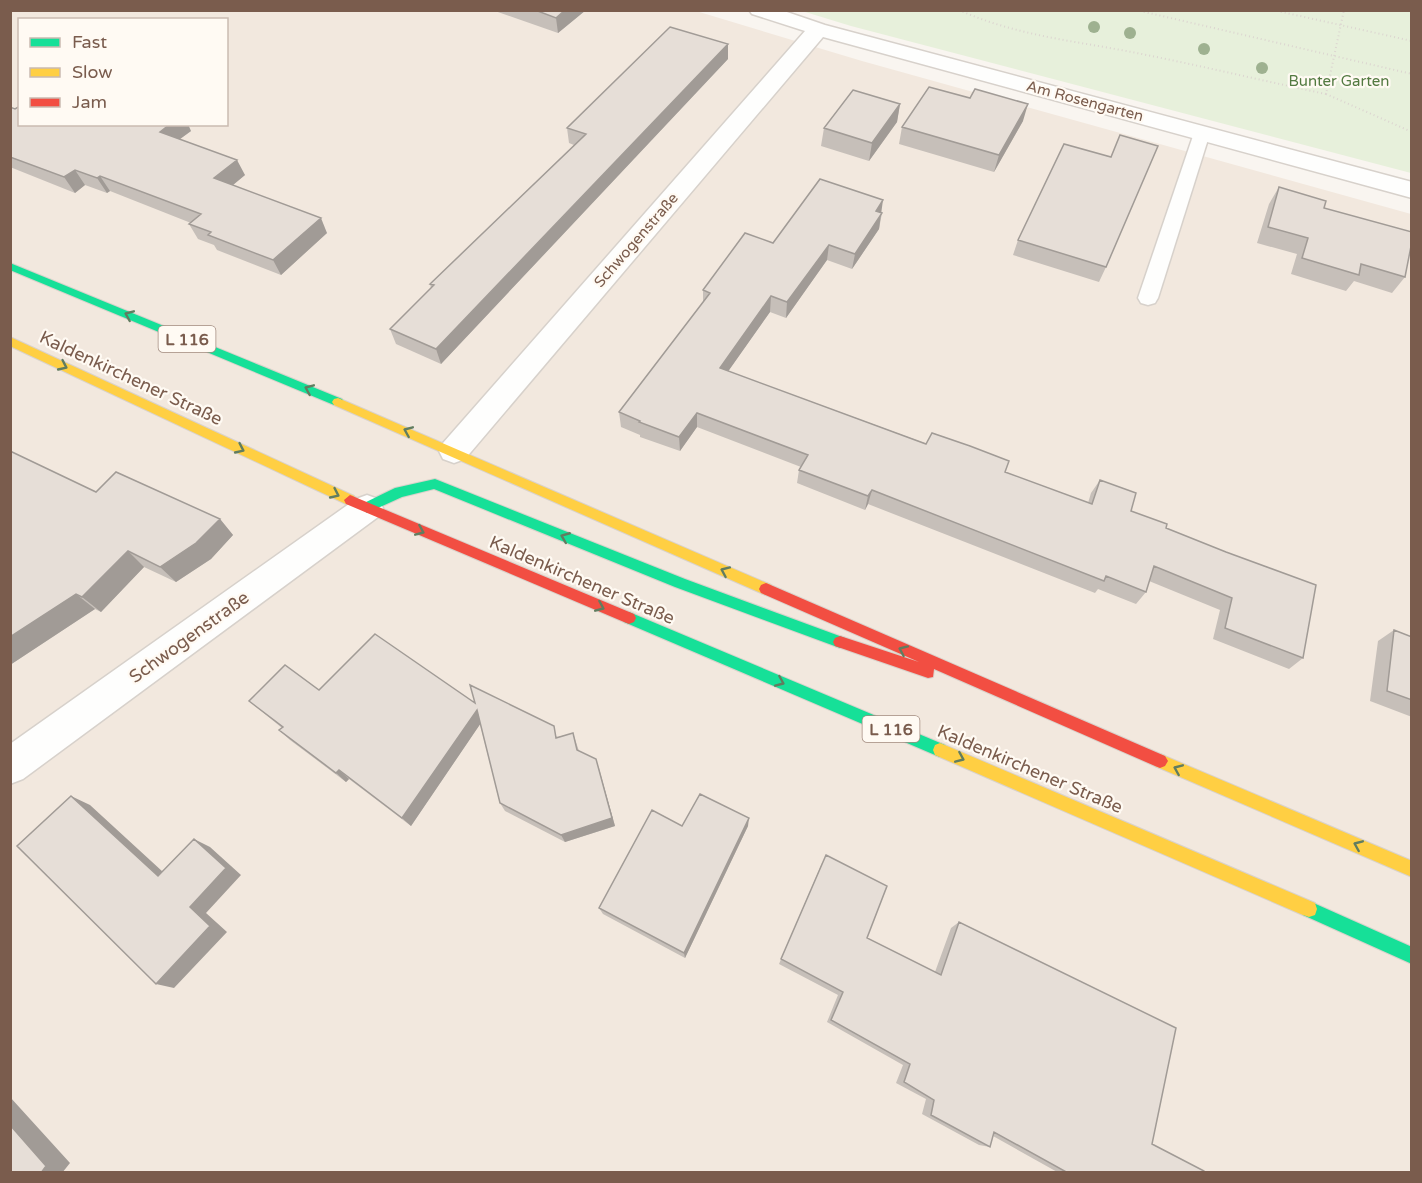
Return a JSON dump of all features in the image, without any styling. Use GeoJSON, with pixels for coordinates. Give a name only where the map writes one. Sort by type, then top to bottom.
{"type":"FeatureCollection","features":[{"type":"Feature","properties":{"kind":"main road","name":"Kaldenkirchener Straße"},"geometry":{"type":"LineString","coordinates":[[10,266],[454,451],[1015,699],[1412,868]]}},
{"type":"Feature","properties":{"kind":"main road","name":"Kaldenkirchener Straße"},"geometry":{"type":"LineString","coordinates":[[10,341],[366,508],[1001,775],[1412,956]]}},
{"type":"Feature","properties":{"kind":"main road","name":"Kaldenkirchener Straße"},"geometry":{"type":"LineString","coordinates":[[366,508],[388,495],[409,487],[435,484],[659,574],[855,648],[1015,699]]}},
{"type":"Feature","properties":{"kind":"street","name":"Am Rosengarten"},"geometry":{"type":"LineString","coordinates":[[759,10],[818,29],[1412,190]]}},
{"type":"Feature","properties":{"kind":"street","name":"Schwogenstraße"},"geometry":{"type":"LineString","coordinates":[[454,451],[818,29]]}},
{"type":"Feature","properties":{"kind":"street","name":"Schwogenstraße"},"geometry":{"type":"LineString","coordinates":[[10,766],[366,508]]}},
{"type":"Feature","properties":{"kind":"lane"},"geometry":{"type":"LineString","coordinates":[[1148,298],[1202,134]]}},
{"type":"Feature","properties":{"kind":"path"},"geometry":{"type":"LineString","coordinates":[[959,10],[986,22],[1077,44],[1110,48],[1326,94],[1412,132]]}},
{"type":"Feature","properties":{"kind":"path"},"geometry":{"type":"LineString","coordinates":[[1136,10],[1412,74]]}},
{"type":"Feature","properties":{"kind":"path"},"geometry":{"type":"LineString","coordinates":[[1273,10],[1412,41]]}},
{"type":"Feature","properties":{"kind":"path"},"geometry":{"type":"LineString","coordinates":[[1326,94],[1344,10]]}},
{"type":"Feature","properties":{"kind":"shaded area"},"geometry":{"type":"Polygon","coordinates":[[[10,11],[696,11],[862,61],[1411,214],[1411,1172],[11,1172],[10,11]]]}},
{"type":"Feature","properties":{"kind":"green space","name":"Bunter Garten"},"geometry":{"type":"Polygon","coordinates":[[[802,11],[1411,11],[1411,173],[851,26],[802,11]]]}},
{"type":"Feature","properties":{"kind":"building"},"geometry":{"type":"Polygon","coordinates":[[[535,10],[565,10],[556,18],[535,10]]]}},
{"type":"Feature","properties":{"kind":"building"},"geometry":{"type":"Polygon","coordinates":[[[670,27],[728,44],[436,349],[390,329],[434,285],[430,284],[586,134],[567,128],[670,27]]]}},
{"type":"Feature","properties":{"kind":"building"},"geometry":{"type":"Polygon","coordinates":[[[929,87],[970,98],[975,89],[1028,104],[999,155],[902,127],[929,87]]]}},
{"type":"Feature","properties":{"kind":"building"},"geometry":{"type":"Polygon","coordinates":[[[853,90],[900,104],[872,143],[824,128],[853,90]]]}},
{"type":"Feature","properties":{"kind":"building"},"geometry":{"type":"Polygon","coordinates":[[[10,107],[15,109],[18,107],[18,126],[168,126],[160,132],[237,160],[214,178],[321,218],[273,260],[208,235],[211,232],[189,224],[201,214],[100,176],[97,178],[75,170],[64,177],[10,157],[10,107]]]}},
{"type":"Feature","properties":{"kind":"building"},"geometry":{"type":"Polygon","coordinates":[[[1120,135],[1158,146],[1106,267],[1018,240],[1064,144],[1111,157],[1120,135]]]}},
{"type":"Feature","properties":{"kind":"building"},"geometry":{"type":"Polygon","coordinates":[[[820,179],[883,200],[876,211],[882,213],[855,254],[829,245],[787,302],[771,296],[720,368],[926,444],[932,433],[970,446],[1009,461],[1005,472],[1092,504],[1100,480],[1136,493],[1131,511],[1167,524],[1166,528],[1226,552],[1316,585],[1303,658],[1225,628],[1232,598],[1154,566],[1146,592],[1106,576],[1104,581],[872,490],[868,496],[799,470],[808,455],[697,413],[679,437],[619,412],[710,293],[703,290],[745,233],[773,243],[820,179]]]}},
{"type":"Feature","properties":{"kind":"building"},"geometry":{"type":"Polygon","coordinates":[[[1279,187],[1326,201],[1324,208],[1412,232],[1405,277],[1361,264],[1359,275],[1302,258],[1308,238],[1268,227],[1279,187]]]}},
{"type":"Feature","properties":{"kind":"building"},"geometry":{"type":"Polygon","coordinates":[[[10,451],[96,492],[116,472],[220,519],[196,543],[160,567],[128,551],[82,597],[76,594],[10,637],[10,451]]]}},
{"type":"Feature","properties":{"kind":"building"},"geometry":{"type":"Polygon","coordinates":[[[1394,630],[1412,637],[1412,700],[1387,691],[1394,630]]]}},
{"type":"Feature","properties":{"kind":"building"},"geometry":{"type":"Polygon","coordinates":[[[375,634],[475,703],[470,685],[554,726],[556,738],[573,733],[577,750],[596,759],[612,818],[561,835],[500,803],[477,710],[402,818],[339,770],[336,773],[279,730],[283,727],[249,701],[285,665],[319,690],[375,634]]]}},
{"type":"Feature","properties":{"kind":"building"},"geometry":{"type":"Polygon","coordinates":[[[700,794],[749,818],[684,953],[599,908],[652,810],[682,826],[700,794]]]}},
{"type":"Feature","properties":{"kind":"building"},"geometry":{"type":"Polygon","coordinates":[[[71,796],[158,876],[194,839],[226,868],[190,907],[210,926],[156,984],[17,846],[71,796]]]}},
{"type":"Feature","properties":{"kind":"building"},"geometry":{"type":"Polygon","coordinates":[[[826,855],[887,886],[867,938],[941,975],[959,922],[1176,1028],[1152,1144],[1204,1173],[1068,1173],[994,1132],[990,1147],[931,1115],[934,1100],[904,1082],[910,1064],[831,1020],[843,992],[781,959],[826,855]]]}},
{"type":"Feature","properties":{"kind":"building"},"geometry":{"type":"Polygon","coordinates":[[[10,1125],[46,1166],[41,1173],[10,1173],[10,1125]]]}},
{"type":"Feature","properties":{"kind":"traffic: fast"},"geometry":{"type":"LineString","coordinates":[[10,266],[338,402]]}},
{"type":"Feature","properties":{"kind":"traffic: fast"},"geometry":{"type":"LineString","coordinates":[[367,508],[399,492],[435,484],[680,583],[840,642]]}},
{"type":"Feature","properties":{"kind":"traffic: fast"},"geometry":{"type":"LineString","coordinates":[[629,618],[940,750]]}},
{"type":"Feature","properties":{"kind":"traffic: fast"},"geometry":{"type":"LineString","coordinates":[[1309,909],[1412,956]]}},
{"type":"Feature","properties":{"kind":"traffic: slow"},"geometry":{"type":"LineString","coordinates":[[10,341],[350,500]]}},
{"type":"Feature","properties":{"kind":"traffic: slow"},"geometry":{"type":"LineString","coordinates":[[338,402],[766,589]]}},
{"type":"Feature","properties":{"kind":"traffic: slow"},"geometry":{"type":"LineString","coordinates":[[940,750],[1309,909]]}},
{"type":"Feature","properties":{"kind":"traffic: slow"},"geometry":{"type":"LineString","coordinates":[[1160,761],[1412,869]]}},
{"type":"Feature","properties":{"kind":"traffic: jam"},"geometry":{"type":"LineString","coordinates":[[350,500],[629,618]]}},
{"type":"Feature","properties":{"kind":"traffic: jam"},"geometry":{"type":"LineString","coordinates":[[766,589],[1160,761]]}},
{"type":"Feature","properties":{"kind":"traffic: jam"},"geometry":{"type":"LineString","coordinates":[[840,642],[928,672]]}}]}
